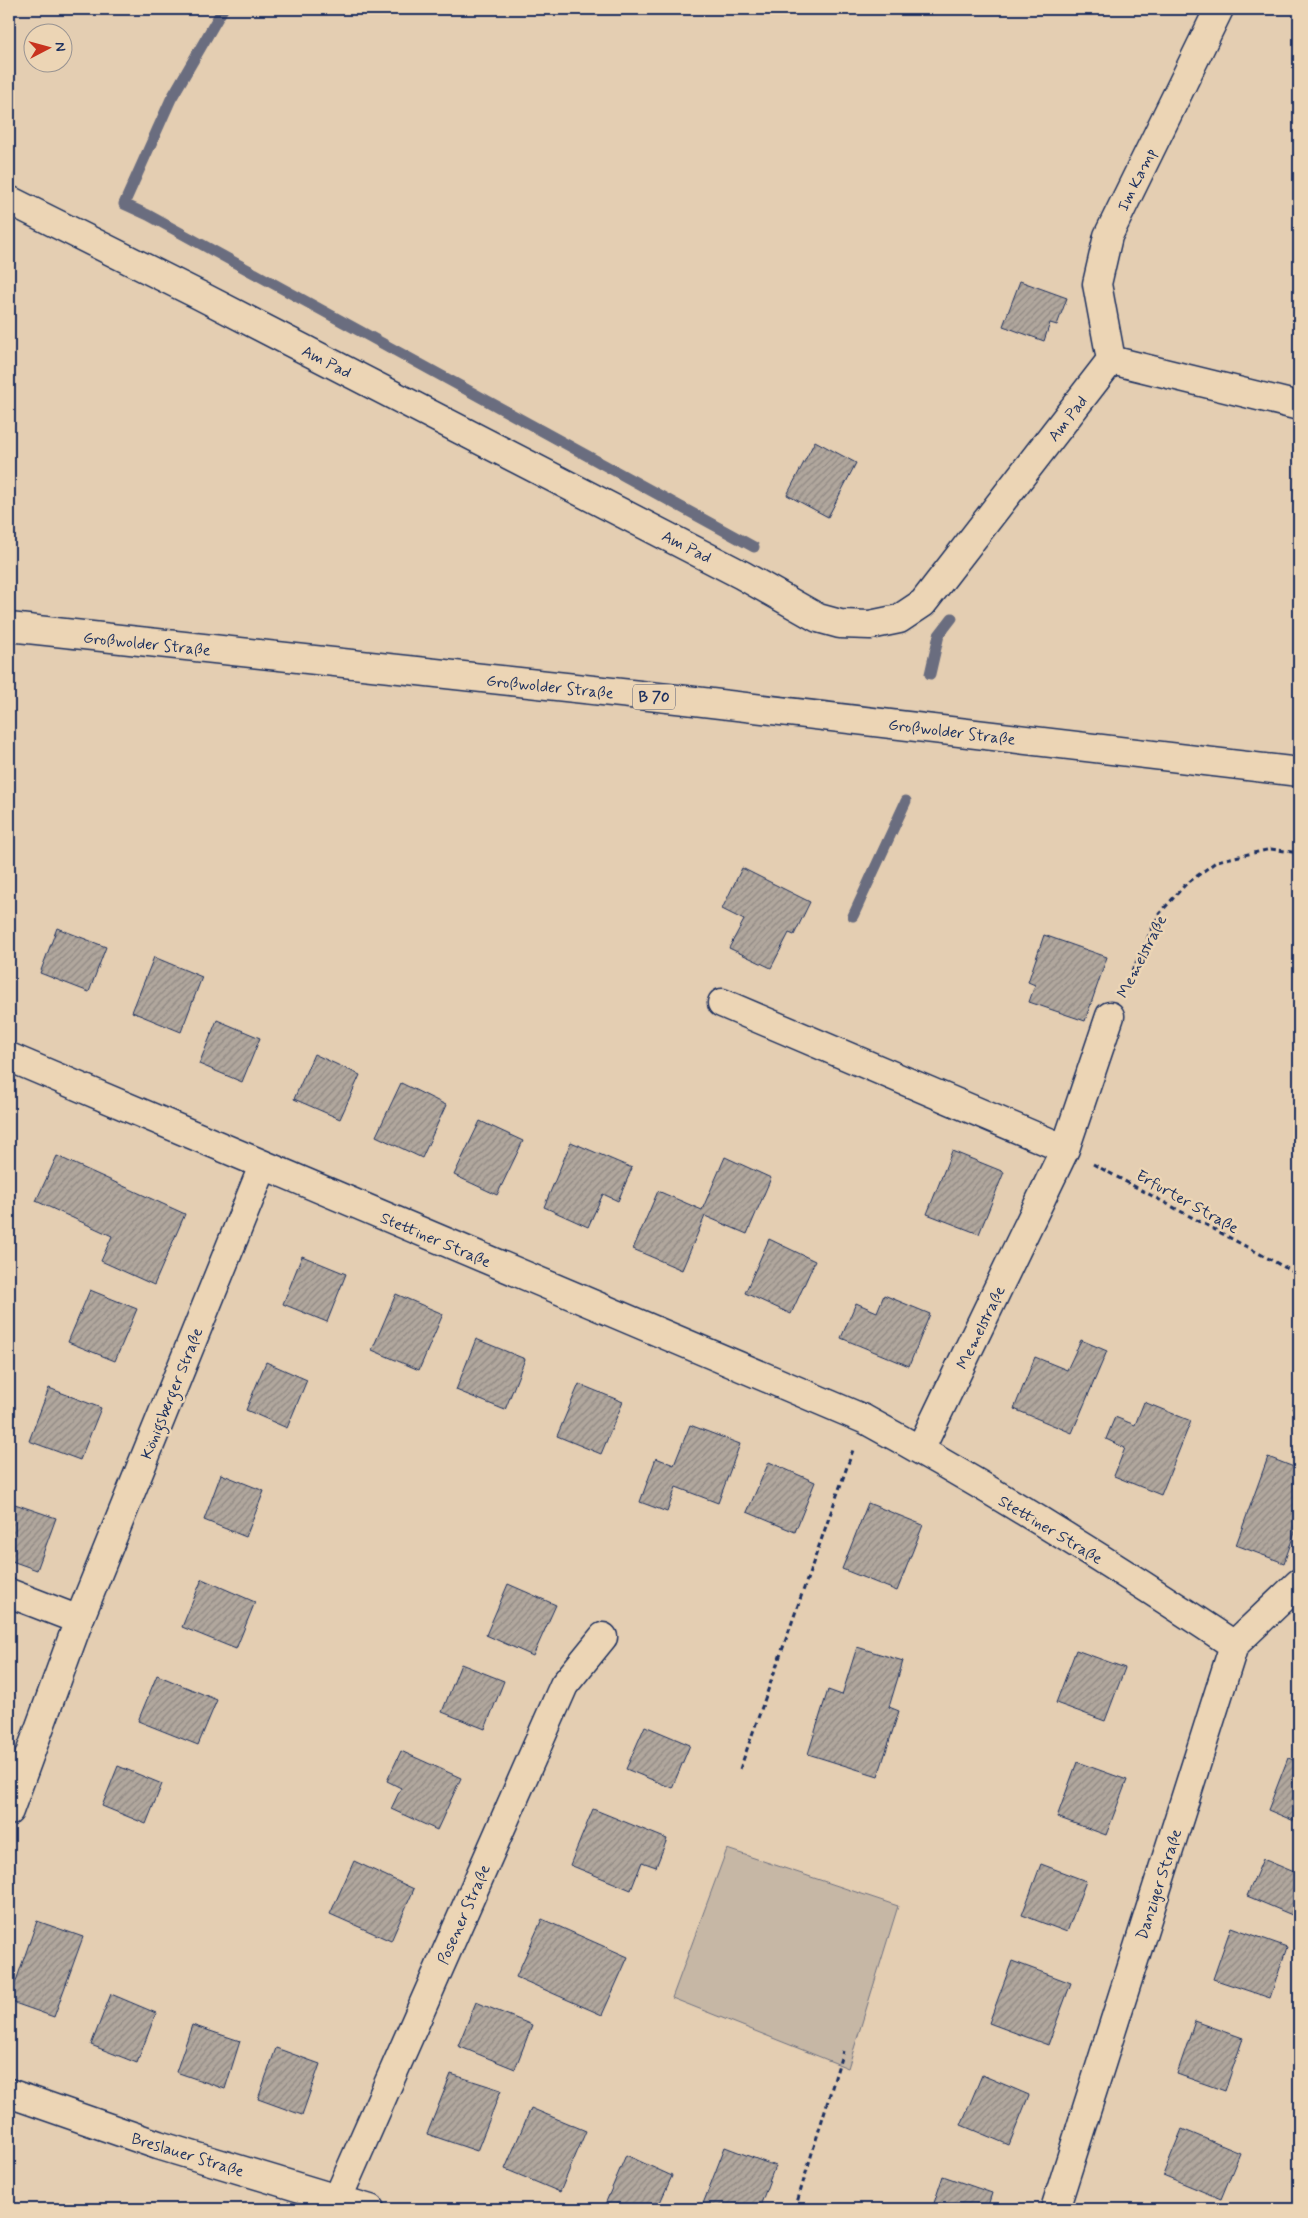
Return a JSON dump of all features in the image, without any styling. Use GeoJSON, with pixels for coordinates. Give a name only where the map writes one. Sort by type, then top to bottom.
{"type":"FeatureCollection","features":[{"type":"Feature","properties":{"kind":"street","name":"Im Kamp"},"geometry":{"type":"LineString","coordinates":[[1111,360],[1097,284],[1108,236],[1219,9]]}},
{"type":"Feature","properties":{"kind":"street","name":"Am Pad"},"geometry":{"type":"LineString","coordinates":[[9,200],[331,362],[742,575],[818,618],[840,624],[870,625],[899,618],[923,603],[1111,360]]}},
{"type":"Feature","properties":{"kind":"street"},"geometry":{"type":"LineString","coordinates":[[1111,360],[1299,406]]}},
{"type":"Feature","properties":{"kind":"street","name":"Großwolder Straße"},"geometry":{"type":"LineString","coordinates":[[9,627],[676,699],[1299,772]]}},
{"type":"Feature","properties":{"kind":"street"},"geometry":{"type":"LineString","coordinates":[[722,1003],[1065,1149]]}},
{"type":"Feature","properties":{"kind":"street","name":"Memelstraße"},"geometry":{"type":"LineString","coordinates":[[920,1450],[1065,1149],[1110,1016]]}},
{"type":"Feature","properties":{"kind":"street","name":"Stettiner Straße"},"geometry":{"type":"LineString","coordinates":[[9,1057],[864,1419],[920,1450],[1140,1582],[1234,1645]]}},
{"type":"Feature","properties":{"kind":"street","name":"Königsberger Straße"},"geometry":{"type":"LineString","coordinates":[[9,1811],[79,1620],[264,1166]]}},
{"type":"Feature","properties":{"kind":"street","name":"Danziger Straße"},"geometry":{"type":"LineString","coordinates":[[1054,2209],[1234,1645],[1299,1583]]}},
{"type":"Feature","properties":{"kind":"street"},"geometry":{"type":"LineString","coordinates":[[9,1593],[79,1620]]}},
{"type":"Feature","properties":{"kind":"street","name":"Posener Straße"},"geometry":{"type":"LineString","coordinates":[[337,2200],[564,1685],[603,1637]]}},
{"type":"Feature","properties":{"kind":"street","name":"Breslauer Straße"},"geometry":{"type":"LineString","coordinates":[[9,2094],[158,2145],[370,2209]]}},
{"type":"Feature","properties":{"kind":"path","name":"Memelstraße"},"geometry":{"type":"LineString","coordinates":[[1110,1016],[1160,914],[1185,885],[1216,861],[1271,849],[1299,853]]}},
{"type":"Feature","properties":{"kind":"path","name":"Erfurter Straße"},"geometry":{"type":"LineString","coordinates":[[1065,1149],[1299,1275]]}},
{"type":"Feature","properties":{"kind":"path"},"geometry":{"type":"LineString","coordinates":[[740,1769],[864,1419]]}},
{"type":"Feature","properties":{"kind":"path"},"geometry":{"type":"LineString","coordinates":[[795,2209],[843,2051]]}},
{"type":"Feature","properties":{"kind":"shaded area"},"geometry":{"type":"Polygon","coordinates":[[[727,1849],[898,1906],[848,2068],[672,1998],[727,1849]]]}},
{"type":"Feature","properties":{"kind":"building"},"geometry":{"type":"Polygon","coordinates":[[[1020,281],[1067,298],[1057,325],[1050,323],[1044,341],[1003,326],[1020,281]]]}},
{"type":"Feature","properties":{"kind":"building"},"geometry":{"type":"Polygon","coordinates":[[[815,441],[856,463],[828,517],[787,495],[815,441]]]}},
{"type":"Feature","properties":{"kind":"building"},"geometry":{"type":"Polygon","coordinates":[[[742,868],[810,902],[794,935],[789,933],[771,968],[729,948],[744,920],[722,909],[742,868]]]}},
{"type":"Feature","properties":{"kind":"building"},"geometry":{"type":"Polygon","coordinates":[[[57,928],[106,947],[89,992],[40,973],[57,928]]]}},
{"type":"Feature","properties":{"kind":"building"},"geometry":{"type":"Polygon","coordinates":[[[1044,935],[1107,957],[1085,1021],[1029,1002],[1035,985],[1028,982],[1044,935]]]}},
{"type":"Feature","properties":{"kind":"building"},"geometry":{"type":"Polygon","coordinates":[[[154,957],[202,977],[181,1032],[132,1012],[154,957]]]}},
{"type":"Feature","properties":{"kind":"building"},"geometry":{"type":"Polygon","coordinates":[[[217,1020],[260,1038],[242,1082],[199,1064],[217,1020]]]}},
{"type":"Feature","properties":{"kind":"building"},"geometry":{"type":"Polygon","coordinates":[[[314,1054],[360,1075],[340,1119],[294,1099],[314,1054]]]}},
{"type":"Feature","properties":{"kind":"building"},"geometry":{"type":"Polygon","coordinates":[[[401,1083],[446,1105],[422,1158],[376,1136],[401,1083]]]}},
{"type":"Feature","properties":{"kind":"building"},"geometry":{"type":"Polygon","coordinates":[[[480,1121],[523,1141],[497,1195],[454,1175],[480,1121]]]}},
{"type":"Feature","properties":{"kind":"building"},"geometry":{"type":"Polygon","coordinates":[[[571,1142],[632,1168],[618,1201],[603,1194],[588,1227],[544,1207],[571,1142]]]}},
{"type":"Feature","properties":{"kind":"building"},"geometry":{"type":"Polygon","coordinates":[[[952,1151],[1004,1172],[979,1234],[927,1214],[952,1151]]]}},
{"type":"Feature","properties":{"kind":"building"},"geometry":{"type":"Polygon","coordinates":[[[57,1156],[185,1214],[154,1285],[101,1261],[112,1236],[36,1201],[57,1156]]]}},
{"type":"Feature","properties":{"kind":"building"},"geometry":{"type":"Polygon","coordinates":[[[725,1157],[771,1178],[747,1234],[705,1216],[682,1270],[633,1249],[658,1191],[702,1210],[725,1157]]]}},
{"type":"Feature","properties":{"kind":"building"},"geometry":{"type":"Polygon","coordinates":[[[769,1239],[815,1261],[791,1314],[745,1293],[769,1239]]]}},
{"type":"Feature","properties":{"kind":"building"},"geometry":{"type":"Polygon","coordinates":[[[302,1256],[346,1274],[327,1322],[283,1304],[302,1256]]]}},
{"type":"Feature","properties":{"kind":"building"},"geometry":{"type":"Polygon","coordinates":[[[90,1290],[137,1309],[115,1361],[68,1342],[90,1290]]]}},
{"type":"Feature","properties":{"kind":"building"},"geometry":{"type":"Polygon","coordinates":[[[396,1294],[443,1314],[419,1370],[372,1350],[396,1294]]]}},
{"type":"Feature","properties":{"kind":"building"},"geometry":{"type":"Polygon","coordinates":[[[884,1295],[930,1314],[909,1366],[841,1338],[856,1303],[877,1312],[884,1295]]]}},
{"type":"Feature","properties":{"kind":"building"},"geometry":{"type":"Polygon","coordinates":[[[476,1339],[525,1359],[505,1410],[456,1390],[476,1339]]]}},
{"type":"Feature","properties":{"kind":"building"},"geometry":{"type":"Polygon","coordinates":[[[1081,1340],[1107,1351],[1072,1433],[1014,1409],[1035,1357],[1067,1370],[1081,1340]]]}},
{"type":"Feature","properties":{"kind":"building"},"geometry":{"type":"Polygon","coordinates":[[[266,1362],[307,1380],[287,1428],[246,1410],[266,1362]]]}},
{"type":"Feature","properties":{"kind":"building"},"geometry":{"type":"Polygon","coordinates":[[[579,1384],[623,1402],[601,1454],[557,1436],[579,1384]]]}},
{"type":"Feature","properties":{"kind":"building"},"geometry":{"type":"Polygon","coordinates":[[[49,1388],[101,1408],[80,1460],[29,1441],[49,1388]]]}},
{"type":"Feature","properties":{"kind":"building"},"geometry":{"type":"Polygon","coordinates":[[[1299,1391],[1299,1412],[1292,1409],[1299,1391]]]}},
{"type":"Feature","properties":{"kind":"building"},"geometry":{"type":"Polygon","coordinates":[[[1144,1402],[1191,1421],[1161,1495],[1114,1476],[1125,1448],[1106,1439],[1115,1417],[1135,1425],[1144,1402]]]}},
{"type":"Feature","properties":{"kind":"building"},"geometry":{"type":"Polygon","coordinates":[[[690,1425],[740,1444],[718,1503],[676,1487],[667,1512],[640,1502],[656,1458],[674,1465],[690,1425]]]}},
{"type":"Feature","properties":{"kind":"building"},"geometry":{"type":"Polygon","coordinates":[[[1268,1457],[1299,1469],[1299,1520],[1284,1563],[1236,1545],[1268,1457]]]}},
{"type":"Feature","properties":{"kind":"building"},"geometry":{"type":"Polygon","coordinates":[[[769,1462],[815,1482],[795,1532],[747,1512],[769,1462]]]}},
{"type":"Feature","properties":{"kind":"building"},"geometry":{"type":"Polygon","coordinates":[[[221,1474],[264,1491],[246,1537],[204,1520],[221,1474]]]}},
{"type":"Feature","properties":{"kind":"building"},"geometry":{"type":"Polygon","coordinates":[[[9,1502],[56,1518],[37,1570],[9,1560],[9,1502]]]}},
{"type":"Feature","properties":{"kind":"building"},"geometry":{"type":"Polygon","coordinates":[[[868,1503],[923,1525],[897,1591],[842,1569],[868,1503]]]}},
{"type":"Feature","properties":{"kind":"building"},"geometry":{"type":"Polygon","coordinates":[[[202,1579],[255,1602],[236,1649],[182,1627],[202,1579]]]}},
{"type":"Feature","properties":{"kind":"building"},"geometry":{"type":"Polygon","coordinates":[[[508,1584],[556,1605],[533,1656],[486,1635],[508,1584]]]}},
{"type":"Feature","properties":{"kind":"building"},"geometry":{"type":"Polygon","coordinates":[[[857,1647],[903,1661],[889,1707],[899,1711],[878,1776],[808,1754],[828,1690],[842,1695],[857,1647]]]}},
{"type":"Feature","properties":{"kind":"building"},"geometry":{"type":"Polygon","coordinates":[[[1076,1650],[1125,1668],[1105,1721],[1056,1703],[1076,1650]]]}},
{"type":"Feature","properties":{"kind":"building"},"geometry":{"type":"Polygon","coordinates":[[[461,1664],[504,1681],[485,1729],[442,1712],[461,1664]]]}},
{"type":"Feature","properties":{"kind":"building"},"geometry":{"type":"Polygon","coordinates":[[[157,1675],[217,1700],[198,1745],[138,1721],[157,1675]]]}},
{"type":"Feature","properties":{"kind":"building"},"geometry":{"type":"Polygon","coordinates":[[[645,1726],[690,1745],[672,1788],[626,1769],[645,1726]]]}},
{"type":"Feature","properties":{"kind":"building"},"geometry":{"type":"Polygon","coordinates":[[[401,1751],[461,1778],[437,1830],[391,1809],[401,1788],[387,1781],[401,1751]]]}},
{"type":"Feature","properties":{"kind":"building"},"geometry":{"type":"Polygon","coordinates":[[[1288,1758],[1299,1762],[1299,1823],[1268,1810],[1288,1758]]]}},
{"type":"Feature","properties":{"kind":"building"},"geometry":{"type":"Polygon","coordinates":[[[1077,1762],[1127,1780],[1106,1835],[1057,1817],[1077,1762]]]}},
{"type":"Feature","properties":{"kind":"building"},"geometry":{"type":"Polygon","coordinates":[[[118,1766],[162,1784],[146,1824],[102,1806],[118,1766]]]}},
{"type":"Feature","properties":{"kind":"building"},"geometry":{"type":"Polygon","coordinates":[[[593,1809],[667,1839],[656,1867],[642,1862],[631,1890],[570,1865],[593,1809]]]}},
{"type":"Feature","properties":{"kind":"building"},"geometry":{"type":"Polygon","coordinates":[[[1263,1859],[1299,1874],[1299,1897],[1292,1915],[1247,1896],[1263,1859]]]}},
{"type":"Feature","properties":{"kind":"building"},"geometry":{"type":"Polygon","coordinates":[[[354,1861],[414,1889],[391,1941],[330,1914],[354,1861]]]}},
{"type":"Feature","properties":{"kind":"building"},"geometry":{"type":"Polygon","coordinates":[[[1041,1864],[1086,1881],[1067,1932],[1022,1915],[1041,1864]]]}},
{"type":"Feature","properties":{"kind":"building"},"geometry":{"type":"Polygon","coordinates":[[[542,1919],[628,1957],[602,2015],[516,1977],[542,1919]]]}},
{"type":"Feature","properties":{"kind":"building"},"geometry":{"type":"Polygon","coordinates":[[[37,1921],[83,1937],[54,2017],[9,2001],[37,1921]]]}},
{"type":"Feature","properties":{"kind":"building"},"geometry":{"type":"Polygon","coordinates":[[[1231,1927],[1287,1947],[1270,1998],[1213,1979],[1231,1927]]]}},
{"type":"Feature","properties":{"kind":"building"},"geometry":{"type":"Polygon","coordinates":[[[1012,1961],[1071,1983],[1048,2045],[989,2023],[1012,1961]]]}},
{"type":"Feature","properties":{"kind":"building"},"geometry":{"type":"Polygon","coordinates":[[[111,1994],[156,2013],[137,2063],[91,2045],[111,1994]]]}},
{"type":"Feature","properties":{"kind":"building"},"geometry":{"type":"Polygon","coordinates":[[[476,2002],[532,2025],[515,2069],[458,2046],[476,2002]]]}},
{"type":"Feature","properties":{"kind":"building"},"geometry":{"type":"Polygon","coordinates":[[[1195,2021],[1243,2038],[1225,2091],[1177,2074],[1195,2021]]]}},
{"type":"Feature","properties":{"kind":"building"},"geometry":{"type":"Polygon","coordinates":[[[192,2025],[240,2041],[225,2089],[176,2072],[192,2025]]]}},
{"type":"Feature","properties":{"kind":"building"},"geometry":{"type":"Polygon","coordinates":[[[276,2048],[320,2064],[302,2115],[258,2099],[276,2048]]]}},
{"type":"Feature","properties":{"kind":"building"},"geometry":{"type":"Polygon","coordinates":[[[451,2074],[501,2090],[477,2151],[427,2134],[451,2074]]]}},
{"type":"Feature","properties":{"kind":"building"},"geometry":{"type":"Polygon","coordinates":[[[982,2075],[1029,2095],[1009,2145],[961,2125],[982,2075]]]}},
{"type":"Feature","properties":{"kind":"building"},"geometry":{"type":"Polygon","coordinates":[[[531,2108],[586,2131],[560,2192],[505,2169],[531,2108]]]}},
{"type":"Feature","properties":{"kind":"building"},"geometry":{"type":"Polygon","coordinates":[[[1182,2129],[1240,2153],[1221,2199],[1163,2175],[1182,2129]]]}},
{"type":"Feature","properties":{"kind":"building"},"geometry":{"type":"Polygon","coordinates":[[[725,2147],[775,2166],[759,2209],[701,2209],[725,2147]]]}},
{"type":"Feature","properties":{"kind":"building"},"geometry":{"type":"Polygon","coordinates":[[[626,2155],[672,2176],[657,2209],[603,2209],[626,2155]]]}},
{"type":"Feature","properties":{"kind":"building"},"geometry":{"type":"Polygon","coordinates":[[[943,2176],[992,2193],[987,2209],[932,2209],[943,2176]]]}},
{"type":"Feature","properties":{"kind":"waterway"},"geometry":{"type":"LineString","coordinates":[[223,9],[171,99],[124,204],[148,215],[754,547]]}},
{"type":"Feature","properties":{"kind":"waterway"},"geometry":{"type":"LineString","coordinates":[[930,674],[939,635],[952,618]]}},
{"type":"Feature","properties":{"kind":"waterway"},"geometry":{"type":"LineString","coordinates":[[853,916],[906,801]]}}]}
